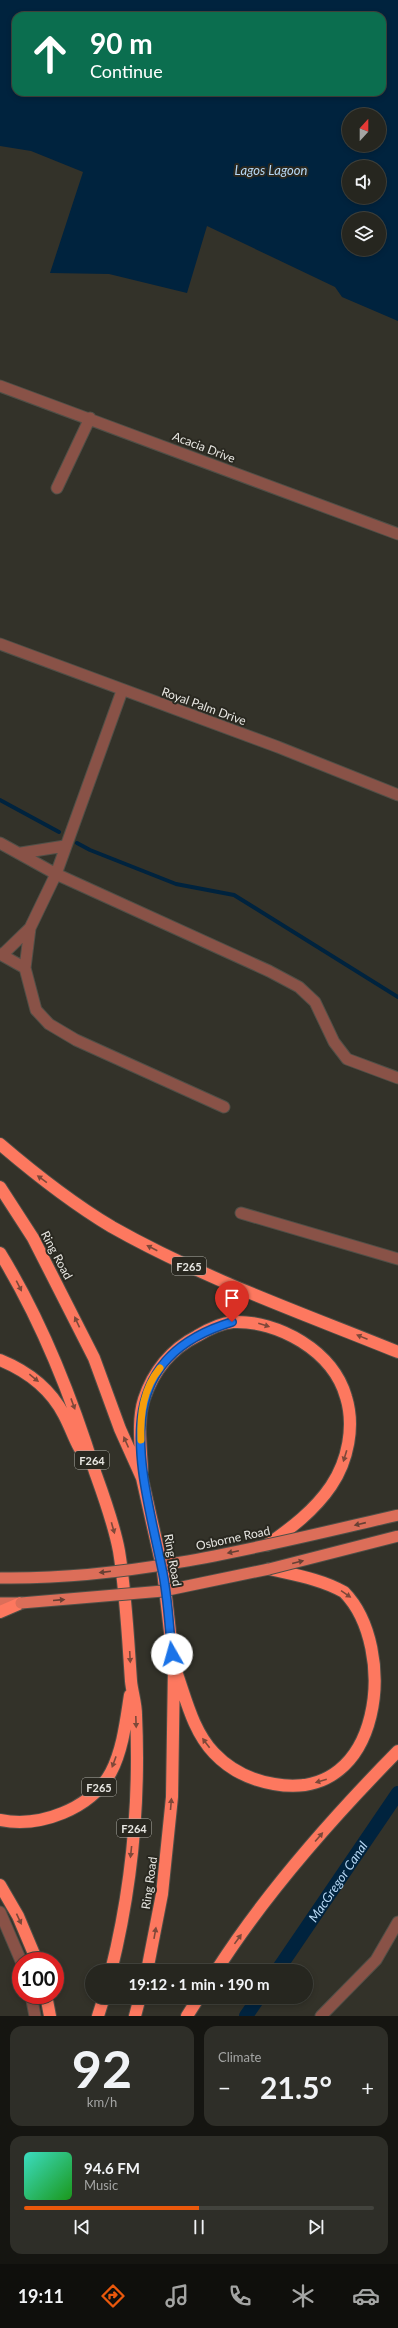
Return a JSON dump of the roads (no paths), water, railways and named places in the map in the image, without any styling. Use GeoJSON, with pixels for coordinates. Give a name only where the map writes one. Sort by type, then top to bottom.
{"type":"FeatureCollection","features":[{"type":"Feature","properties":{"kind":"highway","name":"F265"},"geometry":{"type":"LineString","coordinates":[[0,1144],[35,1174],[79,1206],[138,1241],[183,1264],[398,1352]]}},
{"type":"Feature","properties":{"kind":"highway","name":"Ring Road"},"geometry":{"type":"LineString","coordinates":[[0,1186],[33,1238],[69,1306],[94,1358],[120,1429],[142,1478],[163,1571],[174,1667],[172,1797],[162,1894],[148,1964]]}},
{"type":"Feature","properties":{"kind":"highway","name":"Ring Road"},"geometry":{"type":"LineString","coordinates":[[0,1252],[56,1360],[75,1407],[118,1549],[129,1634],[132,1684],[136,1712],[138,1762],[135,1814],[127,1898],[113,1964]]}},
{"type":"Feature","properties":{"kind":"highway"},"geometry":{"type":"LineString","coordinates":[[142,1478],[141,1419],[144,1400],[154,1375],[171,1354],[186,1342],[209,1329],[232,1322],[260,1323],[303,1341],[321,1357],[337,1378],[346,1396],[350,1417],[348,1445],[342,1466],[332,1486],[301,1521],[267,1545]]}},
{"type":"Feature","properties":{"kind":"highway"},"geometry":{"type":"LineString","coordinates":[[0,1360],[23,1369],[44,1386],[63,1414],[79,1451],[94,1468]]}},
{"type":"Feature","properties":{"kind":"highway"},"geometry":{"type":"LineString","coordinates":[[269,1569],[317,1580],[345,1592],[367,1611],[376,1623]]}},
{"type":"Feature","properties":{"kind":"highway"},"geometry":{"type":"LineString","coordinates":[[0,1612],[21,1603]]}},
{"type":"Feature","properties":{"kind":"highway"},"geometry":{"type":"LineString","coordinates":[[174,1667],[201,1736],[213,1753],[229,1767],[253,1780],[284,1786],[307,1785],[334,1777],[356,1763],[370,1748]]}},
{"type":"Feature","properties":{"kind":"highway","name":"F265"},"geometry":{"type":"LineString","coordinates":[[0,1820],[26,1822],[53,1816],[84,1802],[98,1789],[111,1772],[120,1747],[132,1684]]}},
{"type":"Feature","properties":{"kind":"highway"},"geometry":{"type":"LineString","coordinates":[[221,1964],[290,1870],[398,1750]]}},
{"type":"Feature","properties":{"kind":"highway"},"geometry":{"type":"LineString","coordinates":[[0,1885],[18,1916],[33,1952]]}},
{"type":"Feature","properties":{"kind":"highway"},"geometry":{"type":"LineString","coordinates":[[48,2004],[50,2016]]}},
{"type":"Feature","properties":{"kind":"highway"},"geometry":{"type":"LineString","coordinates":[[98,2016],[102,2004]]}},
{"type":"Feature","properties":{"kind":"highway"},"geometry":{"type":"LineString","coordinates":[[135,2016],[138,2004]]}},
{"type":"Feature","properties":{"kind":"highway"},"geometry":{"type":"LineString","coordinates":[[187,2016],[195,2004]]}},
{"type":"Feature","properties":{"kind":"main road","name":"Osborne Road"},"geometry":{"type":"LineString","coordinates":[[0,1578],[25,1578],[106,1572],[203,1558],[398,1515]]}},
{"type":"Feature","properties":{"kind":"main road"},"geometry":{"type":"LineString","coordinates":[[0,1603],[21,1603],[163,1591],[269,1569],[398,1536]]}},
{"type":"Feature","properties":{"kind":"street","name":"Acacia Drive"},"geometry":{"type":"LineString","coordinates":[[0,386],[90,418],[398,534]]}},
{"type":"Feature","properties":{"kind":"street"},"geometry":{"type":"LineString","coordinates":[[57,488],[90,418]]}},
{"type":"Feature","properties":{"kind":"street","name":"Royal Palm Drive"},"geometry":{"type":"LineString","coordinates":[[0,644],[278,747],[398,795]]}},
{"type":"Feature","properties":{"kind":"street"},"geometry":{"type":"LineString","coordinates":[[122,690],[64,846],[56,874],[30,928],[25,968],[36,1010],[49,1024],[76,1040],[224,1107]]}},
{"type":"Feature","properties":{"kind":"street"},"geometry":{"type":"LineString","coordinates":[[0,843],[21,853],[56,874],[269,971],[299,987],[315,1002],[334,1042],[347,1059],[398,1078]]}},
{"type":"Feature","properties":{"kind":"street"},"geometry":{"type":"LineString","coordinates":[[21,853],[64,846]]}},
{"type":"Feature","properties":{"kind":"street"},"geometry":{"type":"LineString","coordinates":[[25,968],[1,954],[30,928]]}},
{"type":"Feature","properties":{"kind":"street"},"geometry":{"type":"LineString","coordinates":[[241,1213],[398,1259]]}},
{"type":"Feature","properties":{"kind":"street"},"geometry":{"type":"LineString","coordinates":[[0,1912],[17,1952]]}},
{"type":"Feature","properties":{"kind":"street"},"geometry":{"type":"LineString","coordinates":[[322,2016],[376,1960],[398,1922]]}},
{"type":"Feature","properties":{"kind":"street"},"geometry":{"type":"LineString","coordinates":[[33,2004],[35,2016]]}},
{"type":"Feature","properties":{"kind":"water","name":"Lagos Lagoon"},"geometry":{"type":"Polygon","coordinates":[[[0,0],[398,0],[398,321],[342,297],[335,287],[207,226],[187,293],[109,274],[50,273],[83,172],[31,151],[0,146],[0,0]]]}},
{"type":"Feature","properties":{"kind":"waterway"},"geometry":{"type":"LineString","coordinates":[[0,800],[59,832]]}},
{"type":"Feature","properties":{"kind":"waterway"},"geometry":{"type":"LineString","coordinates":[[77,843],[90,850],[176,884],[234,895],[398,997]]}},
{"type":"Feature","properties":{"kind":"waterway","name":"MacGregor Canal"},"geometry":{"type":"LineString","coordinates":[[282,1964],[398,1793]]}},
{"type":"Feature","properties":{"kind":"waterway","name":"MacGregor Canal"},"geometry":{"type":"LineString","coordinates":[[246,2016],[254,2004]]}}]}
